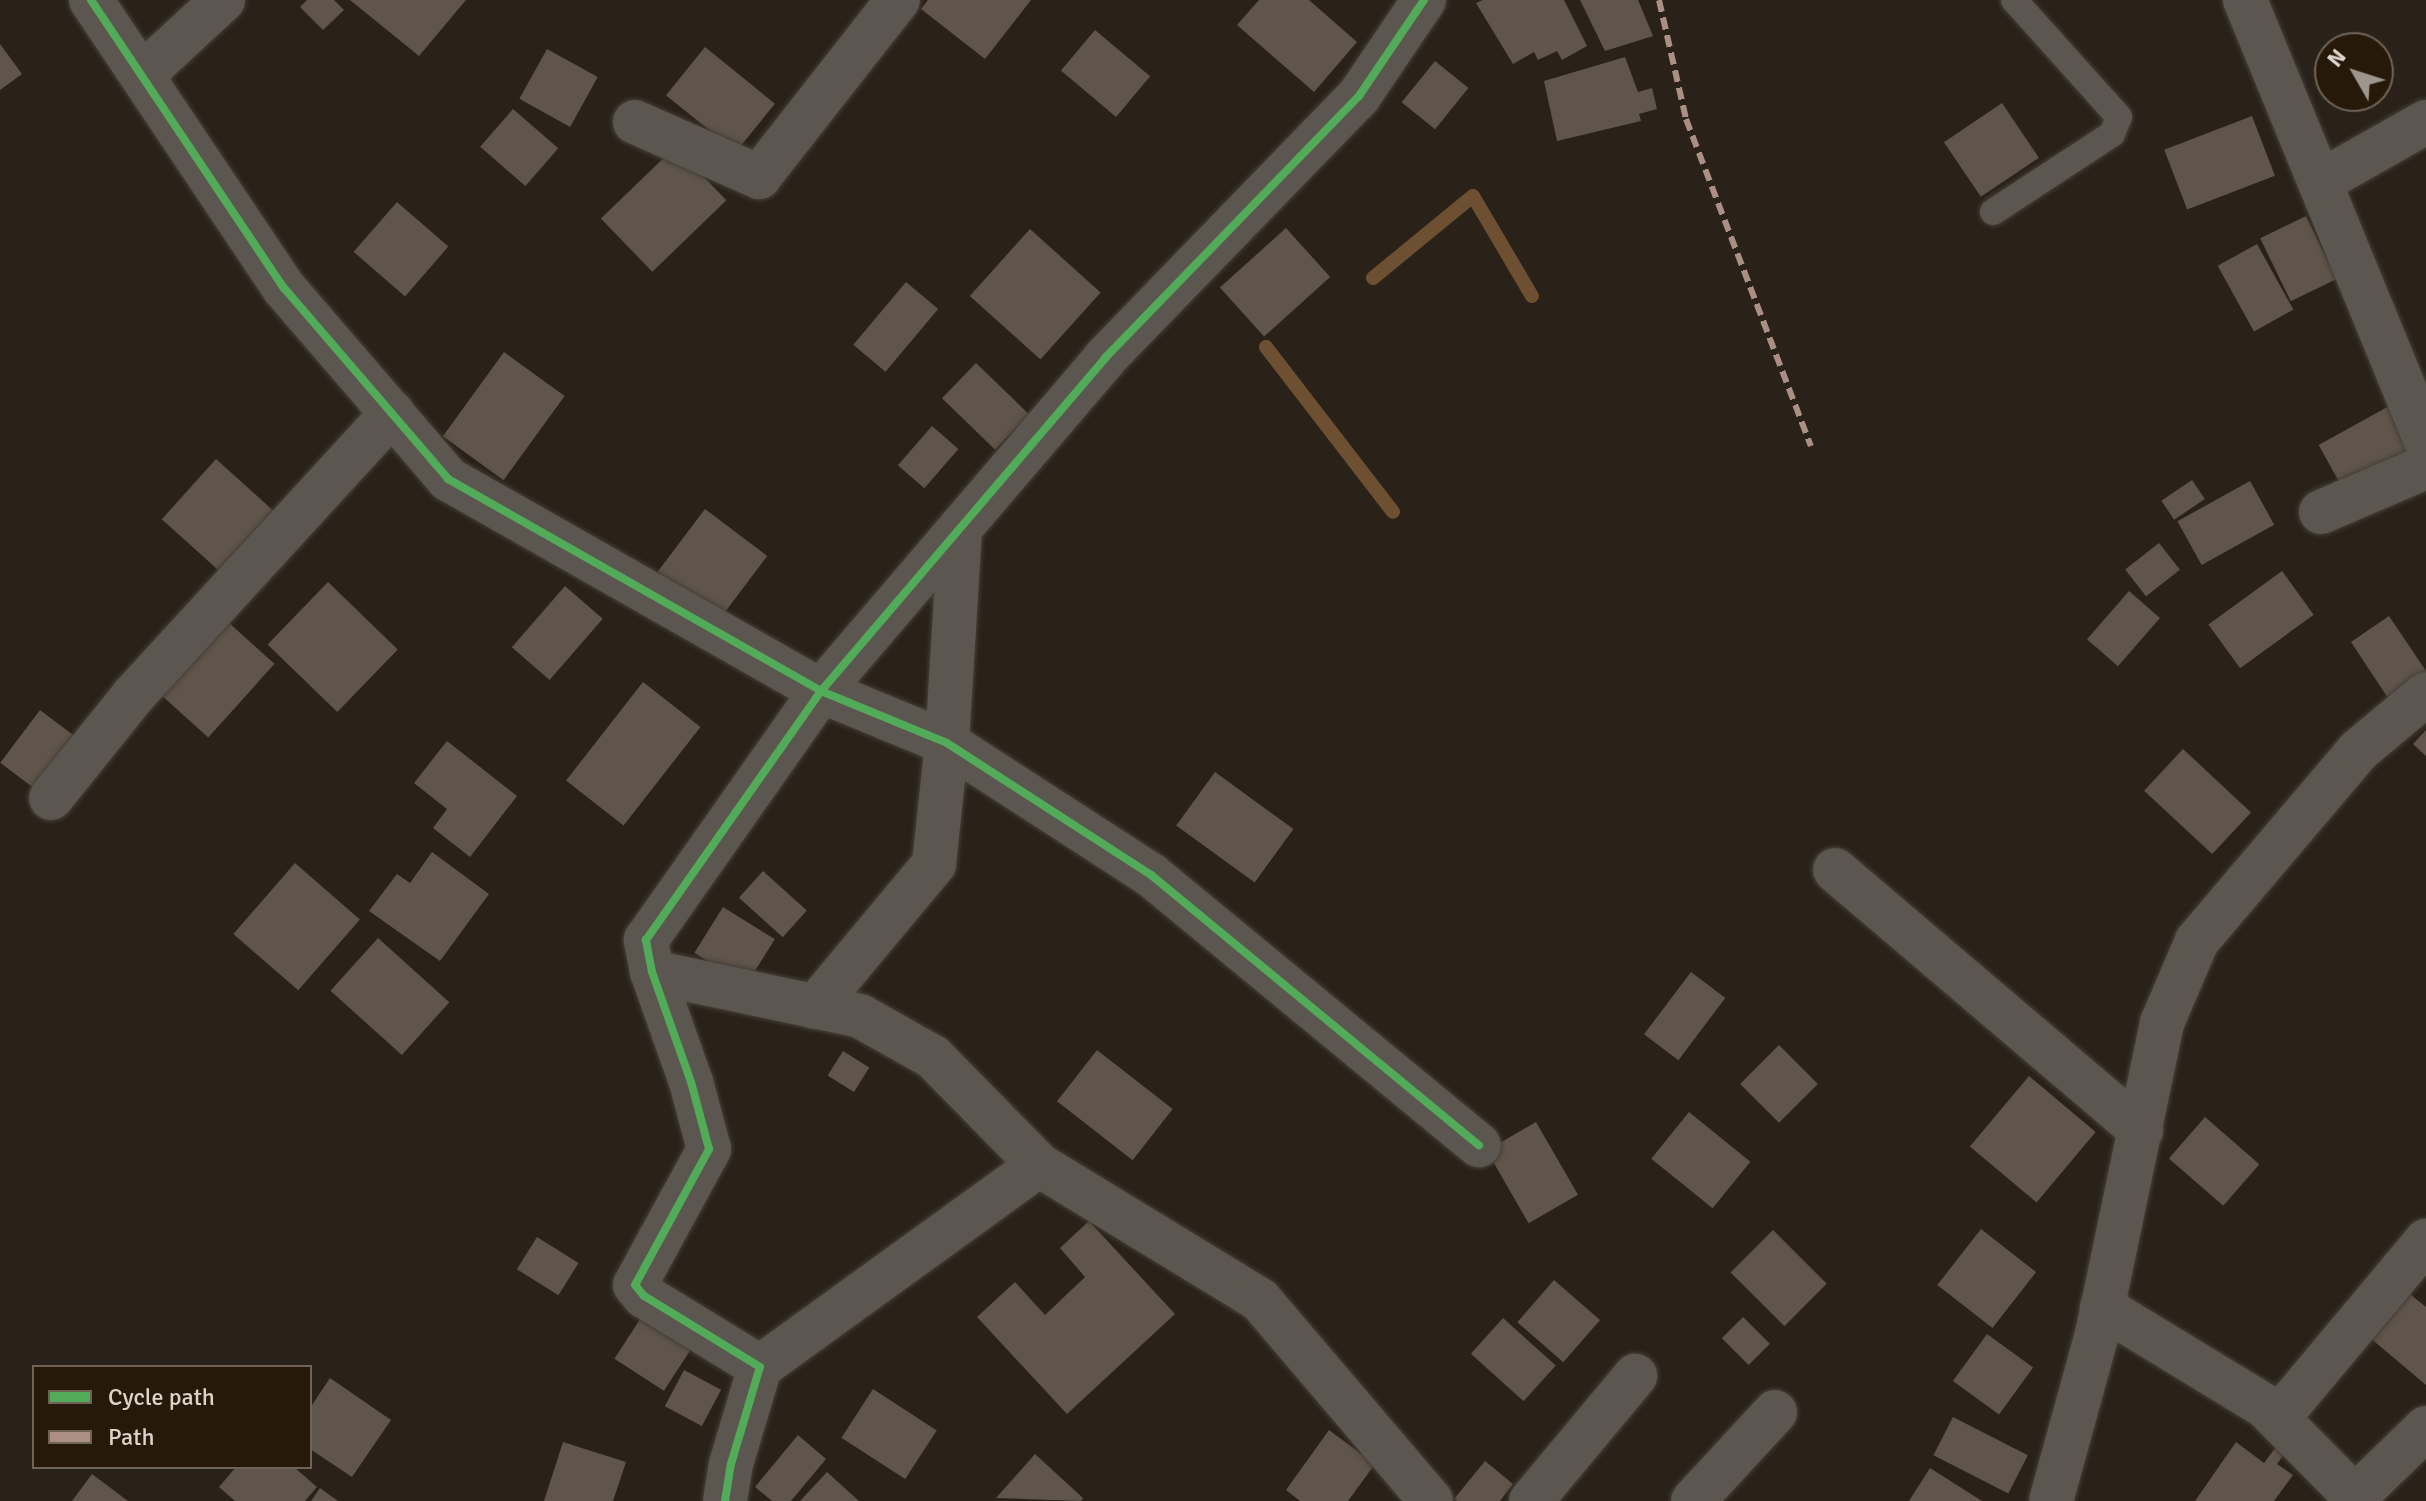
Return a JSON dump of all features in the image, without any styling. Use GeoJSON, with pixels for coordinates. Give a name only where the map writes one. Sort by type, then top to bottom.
{"type":"FeatureCollection","features":[{"type":"Feature","properties":{"kind":"street"},"geometry":{"type":"LineString","coordinates":[[91,0],[284,288],[448,479],[821,691],[947,743],[1151,875],[1479,1145]]}},
{"type":"Feature","properties":{"kind":"street"},"geometry":{"type":"LineString","coordinates":[[143,74],[223,0]]}},
{"type":"Feature","properties":{"kind":"street"},"geometry":{"type":"LineString","coordinates":[[635,122],[759,177],[898,0]]}},
{"type":"Feature","properties":{"kind":"street"},"geometry":{"type":"LineString","coordinates":[[760,1367],[644,1296],[635,1285],[709,1149],[691,1082],[652,972],[646,940],[658,918],[821,691],[1105,358],[1359,96],[1424,0]]}},
{"type":"Feature","properties":{"kind":"street"},"geometry":{"type":"LineString","coordinates":[[2245,0],[2426,441]]}},
{"type":"Feature","properties":{"kind":"street"},"geometry":{"type":"LineString","coordinates":[[2320,182],[2426,122]]}},
{"type":"Feature","properties":{"kind":"street"},"geometry":{"type":"LineString","coordinates":[[51,798],[163,662],[392,413]]}},
{"type":"Feature","properties":{"kind":"street"},"geometry":{"type":"LineString","coordinates":[[2321,512],[2426,467]]}},
{"type":"Feature","properties":{"kind":"street"},"geometry":{"type":"LineString","coordinates":[[815,1007],[934,864],[947,743],[960,528]]}},
{"type":"Feature","properties":{"kind":"street"},"geometry":{"type":"LineString","coordinates":[[2051,1501],[2102,1307],[2162,1023],[2197,941],[2359,750],[2426,694]]}},
{"type":"Feature","properties":{"kind":"street"},"geometry":{"type":"LineString","coordinates":[[1835,870],[2141,1130]]}},
{"type":"Feature","properties":{"kind":"street"},"geometry":{"type":"LineString","coordinates":[[652,972],[860,1016],[933,1057],[1039,1165],[1260,1300],[1431,1501]]}},
{"type":"Feature","properties":{"kind":"street"},"geometry":{"type":"LineString","coordinates":[[725,1501],[731,1464],[760,1367],[1039,1165]]}},
{"type":"Feature","properties":{"kind":"street"},"geometry":{"type":"LineString","coordinates":[[2278,1418],[2426,1241]]}},
{"type":"Feature","properties":{"kind":"street"},"geometry":{"type":"LineString","coordinates":[[2102,1307],[2265,1406],[2357,1499],[2426,1428]]}},
{"type":"Feature","properties":{"kind":"street"},"geometry":{"type":"LineString","coordinates":[[1531,1501],[1635,1376]]}},
{"type":"Feature","properties":{"kind":"street"},"geometry":{"type":"LineString","coordinates":[[1693,1501],[1775,1412]]}},
{"type":"Feature","properties":{"kind":"lane"},"geometry":{"type":"LineString","coordinates":[[1993,212],[2112,134],[2119,117],[2014,0]]}},
{"type":"Feature","properties":{"kind":"building"},"geometry":{"type":"Polygon","coordinates":[[[307,0],[334,0],[344,10],[323,30],[300,7],[307,0]]]}},
{"type":"Feature","properties":{"kind":"building"},"geometry":{"type":"Polygon","coordinates":[[[350,0],[466,0],[419,56],[350,0]]]}},
{"type":"Feature","properties":{"kind":"building"},"geometry":{"type":"Polygon","coordinates":[[[928,0],[1031,0],[985,59],[921,9],[928,0]]]}},
{"type":"Feature","properties":{"kind":"building"},"geometry":{"type":"Polygon","coordinates":[[[1259,0],[1309,0],[1357,42],[1314,92],[1237,25],[1259,0]]]}},
{"type":"Feature","properties":{"kind":"building"},"geometry":{"type":"Polygon","coordinates":[[[1483,0],[1564,0],[1587,46],[1562,60],[1557,51],[1538,60],[1534,52],[1513,64],[1476,3],[1483,0]]]}},
{"type":"Feature","properties":{"kind":"building"},"geometry":{"type":"Polygon","coordinates":[[[1580,0],[1638,0],[1653,36],[1605,51],[1580,0]]]}},
{"type":"Feature","properties":{"kind":"building"},"geometry":{"type":"Polygon","coordinates":[[[1095,30],[1150,76],[1116,117],[1061,71],[1095,30]]]}},
{"type":"Feature","properties":{"kind":"building"},"geometry":{"type":"Polygon","coordinates":[[[0,44],[22,74],[0,90],[0,44]]]}},
{"type":"Feature","properties":{"kind":"building"},"geometry":{"type":"Polygon","coordinates":[[[705,47],[775,104],[736,152],[666,95],[705,47]]]}},
{"type":"Feature","properties":{"kind":"building"},"geometry":{"type":"Polygon","coordinates":[[[547,49],[598,77],[570,127],[519,99],[547,49]]]}},
{"type":"Feature","properties":{"kind":"building"},"geometry":{"type":"Polygon","coordinates":[[[1625,57],[1638,92],[1652,88],[1657,109],[1639,114],[1641,121],[1557,141],[1544,81],[1625,57]]]}},
{"type":"Feature","properties":{"kind":"building"},"geometry":{"type":"Polygon","coordinates":[[[1435,61],[1468,88],[1435,129],[1402,102],[1435,61]]]}},
{"type":"Feature","properties":{"kind":"building"},"geometry":{"type":"Polygon","coordinates":[[[2002,103],[2039,158],[1981,197],[1944,142],[2002,103]]]}},
{"type":"Feature","properties":{"kind":"building"},"geometry":{"type":"Polygon","coordinates":[[[513,109],[558,148],[525,186],[480,147],[513,109]]]}},
{"type":"Feature","properties":{"kind":"building"},"geometry":{"type":"Polygon","coordinates":[[[2252,116],[2275,176],[2187,209],[2164,150],[2252,116]]]}},
{"type":"Feature","properties":{"kind":"building"},"geometry":{"type":"Polygon","coordinates":[[[675,147],[726,200],[652,272],[601,219],[675,147]]]}},
{"type":"Feature","properties":{"kind":"building"},"geometry":{"type":"Polygon","coordinates":[[[397,202],[448,247],[405,296],[354,252],[397,202]]]}},
{"type":"Feature","properties":{"kind":"building"},"geometry":{"type":"Polygon","coordinates":[[[2306,216],[2337,279],[2291,301],[2260,238],[2306,216]]]}},
{"type":"Feature","properties":{"kind":"building"},"geometry":{"type":"Polygon","coordinates":[[[1286,228],[1330,277],[1264,337],[1220,288],[1286,228]]]}},
{"type":"Feature","properties":{"kind":"building"},"geometry":{"type":"Polygon","coordinates":[[[1030,229],[1101,293],[1040,359],[970,296],[1030,229]]]}},
{"type":"Feature","properties":{"kind":"building"},"geometry":{"type":"Polygon","coordinates":[[[2257,244],[2293,310],[2254,331],[2218,266],[2257,244]]]}},
{"type":"Feature","properties":{"kind":"building"},"geometry":{"type":"Polygon","coordinates":[[[906,282],[938,309],[885,372],[853,345],[906,282]]]}},
{"type":"Feature","properties":{"kind":"building"},"geometry":{"type":"Polygon","coordinates":[[[504,352],[565,396],[504,480],[443,436],[504,352]]]}},
{"type":"Feature","properties":{"kind":"building"},"geometry":{"type":"Polygon","coordinates":[[[976,363],[1029,414],[995,450],[942,398],[976,363]]]}},
{"type":"Feature","properties":{"kind":"building"},"geometry":{"type":"Polygon","coordinates":[[[2400,400],[2425,445],[2344,491],[2319,445],[2400,400]]]}},
{"type":"Feature","properties":{"kind":"building"},"geometry":{"type":"Polygon","coordinates":[[[932,426],[958,449],[924,488],[898,465],[932,426]]]}},
{"type":"Feature","properties":{"kind":"building"},"geometry":{"type":"Polygon","coordinates":[[[216,459],[273,511],[219,571],[162,519],[216,459]]]}},
{"type":"Feature","properties":{"kind":"building"},"geometry":{"type":"Polygon","coordinates":[[[2192,480],[2205,499],[2174,520],[2161,501],[2192,480]]]}},
{"type":"Feature","properties":{"kind":"building"},"geometry":{"type":"Polygon","coordinates":[[[2250,481],[2274,525],[2202,565],[2177,521],[2250,481]]]}},
{"type":"Feature","properties":{"kind":"building"},"geometry":{"type":"Polygon","coordinates":[[[705,509],[767,556],[720,619],[657,572],[705,509]]]}},
{"type":"Feature","properties":{"kind":"building"},"geometry":{"type":"Polygon","coordinates":[[[2159,543],[2180,570],[2146,596],[2125,569],[2159,543]]]}},
{"type":"Feature","properties":{"kind":"building"},"geometry":{"type":"Polygon","coordinates":[[[2282,571],[2314,615],[2240,668],[2208,624],[2282,571]]]}},
{"type":"Feature","properties":{"kind":"building"},"geometry":{"type":"Polygon","coordinates":[[[328,582],[398,649],[337,712],[268,645],[328,582]]]}},
{"type":"Feature","properties":{"kind":"building"},"geometry":{"type":"Polygon","coordinates":[[[565,586],[603,619],[550,680],[512,647],[565,586]]]}},
{"type":"Feature","properties":{"kind":"building"},"geometry":{"type":"Polygon","coordinates":[[[2129,591],[2160,618],[2118,666],[2087,639],[2129,591]]]}},
{"type":"Feature","properties":{"kind":"building"},"geometry":{"type":"Polygon","coordinates":[[[218,613],[274,664],[208,737],[152,687],[218,613]]]}},
{"type":"Feature","properties":{"kind":"building"},"geometry":{"type":"Polygon","coordinates":[[[2389,616],[2426,671],[2426,678],[2390,701],[2351,642],[2389,616]]]}},
{"type":"Feature","properties":{"kind":"building"},"geometry":{"type":"Polygon","coordinates":[[[643,682],[701,727],[624,825],[566,781],[643,682]]]}},
{"type":"Feature","properties":{"kind":"building"},"geometry":{"type":"Polygon","coordinates":[[[40,710],[81,741],[41,793],[0,763],[40,710]]]}},
{"type":"Feature","properties":{"kind":"building"},"geometry":{"type":"Polygon","coordinates":[[[2426,730],[2426,756],[2413,744],[2426,730]]]}},
{"type":"Feature","properties":{"kind":"building"},"geometry":{"type":"Polygon","coordinates":[[[447,741],[517,796],[470,857],[433,828],[447,809],[414,783],[447,741]]]}},
{"type":"Feature","properties":{"kind":"building"},"geometry":{"type":"Polygon","coordinates":[[[2183,749],[2251,812],[2212,854],[2144,791],[2183,749]]]}},
{"type":"Feature","properties":{"kind":"building"},"geometry":{"type":"Polygon","coordinates":[[[1215,772],[1293,829],[1255,882],[1176,825],[1215,772]]]}},
{"type":"Feature","properties":{"kind":"building"},"geometry":{"type":"Polygon","coordinates":[[[432,852],[489,894],[440,961],[369,911],[397,874],[410,883],[432,852]]]}},
{"type":"Feature","properties":{"kind":"building"},"geometry":{"type":"Polygon","coordinates":[[[295,863],[360,919],[298,990],[233,934],[295,863]]]}},
{"type":"Feature","properties":{"kind":"building"},"geometry":{"type":"Polygon","coordinates":[[[763,871],[807,910],[783,937],[739,898],[763,871]]]}},
{"type":"Feature","properties":{"kind":"building"},"geometry":{"type":"Polygon","coordinates":[[[723,907],[775,939],[746,985],[694,953],[723,907]]]}},
{"type":"Feature","properties":{"kind":"building"},"geometry":{"type":"Polygon","coordinates":[[[378,938],[449,1002],[402,1055],[330,991],[378,938]]]}},
{"type":"Feature","properties":{"kind":"building"},"geometry":{"type":"Polygon","coordinates":[[[1691,972],[1725,998],[1678,1060],[1644,1034],[1691,972]]]}},
{"type":"Feature","properties":{"kind":"building"},"geometry":{"type":"Polygon","coordinates":[[[1779,1045],[1818,1084],[1779,1123],[1740,1084],[1779,1045]]]}},
{"type":"Feature","properties":{"kind":"building"},"geometry":{"type":"Polygon","coordinates":[[[1097,1050],[1173,1109],[1133,1160],[1057,1101],[1097,1050]]]}},
{"type":"Feature","properties":{"kind":"building"},"geometry":{"type":"Polygon","coordinates":[[[843,1051],[869,1067],[854,1092],[828,1076],[843,1051]]]}},
{"type":"Feature","properties":{"kind":"building"},"geometry":{"type":"Polygon","coordinates":[[[2029,1076],[2096,1132],[2037,1202],[1970,1146],[2029,1076]]]}},
{"type":"Feature","properties":{"kind":"building"},"geometry":{"type":"Polygon","coordinates":[[[1689,1112],[1750,1162],[1713,1208],[1651,1159],[1689,1112]]]}},
{"type":"Feature","properties":{"kind":"building"},"geometry":{"type":"Polygon","coordinates":[[[2205,1117],[2259,1164],[2223,1206],[2169,1159],[2205,1117]]]}},
{"type":"Feature","properties":{"kind":"building"},"geometry":{"type":"Polygon","coordinates":[[[1536,1122],[1578,1195],[1529,1223],[1487,1150],[1536,1122]]]}},
{"type":"Feature","properties":{"kind":"building"},"geometry":{"type":"Polygon","coordinates":[[[1089,1221],[1175,1314],[1067,1414],[977,1317],[1015,1282],[1045,1315],[1085,1277],[1060,1248],[1089,1221]]]}},
{"type":"Feature","properties":{"kind":"building"},"geometry":{"type":"Polygon","coordinates":[[[1981,1229],[2036,1272],[1992,1328],[1937,1285],[1981,1229]]]}},
{"type":"Feature","properties":{"kind":"building"},"geometry":{"type":"Polygon","coordinates":[[[1773,1230],[1827,1284],[1784,1326],[1731,1272],[1773,1230]]]}},
{"type":"Feature","properties":{"kind":"building"},"geometry":{"type":"Polygon","coordinates":[[[537,1237],[579,1263],[558,1295],[517,1269],[537,1237]]]}},
{"type":"Feature","properties":{"kind":"building"},"geometry":{"type":"Polygon","coordinates":[[[1554,1280],[1600,1320],[1563,1362],[1517,1322],[1554,1280]]]}},
{"type":"Feature","properties":{"kind":"building"},"geometry":{"type":"Polygon","coordinates":[[[2400,1286],[2426,1307],[2426,1385],[2362,1331],[2400,1286]]]}},
{"type":"Feature","properties":{"kind":"building"},"geometry":{"type":"Polygon","coordinates":[[[646,1310],[695,1342],[664,1391],[614,1359],[646,1310]]]}},
{"type":"Feature","properties":{"kind":"building"},"geometry":{"type":"Polygon","coordinates":[[[1743,1317],[1770,1344],[1749,1365],[1722,1338],[1743,1317]]]}},
{"type":"Feature","properties":{"kind":"building"},"geometry":{"type":"Polygon","coordinates":[[[1503,1318],[1556,1366],[1524,1401],[1471,1354],[1503,1318]]]}},
{"type":"Feature","properties":{"kind":"building"},"geometry":{"type":"Polygon","coordinates":[[[1987,1334],[2033,1368],[1999,1414],[1953,1381],[1987,1334]]]}},
{"type":"Feature","properties":{"kind":"building"},"geometry":{"type":"Polygon","coordinates":[[[684,1370],[721,1390],[702,1426],[665,1406],[684,1370]]]}},
{"type":"Feature","properties":{"kind":"building"},"geometry":{"type":"Polygon","coordinates":[[[330,1378],[391,1420],[352,1477],[312,1450],[312,1405],[330,1378]]]}},
{"type":"Feature","properties":{"kind":"building"},"geometry":{"type":"Polygon","coordinates":[[[873,1389],[937,1430],[905,1479],[841,1438],[873,1389]]]}},
{"type":"Feature","properties":{"kind":"building"},"geometry":{"type":"Polygon","coordinates":[[[1953,1417],[2028,1455],[2008,1493],[1933,1455],[1953,1417]]]}},
{"type":"Feature","properties":{"kind":"building"},"geometry":{"type":"Polygon","coordinates":[[[1329,1430],[1375,1464],[1348,1501],[1300,1501],[1286,1490],[1329,1430]]]}},
{"type":"Feature","properties":{"kind":"building"},"geometry":{"type":"Polygon","coordinates":[[[798,1435],[826,1459],[791,1501],[772,1501],[755,1487],[798,1435]]]}},
{"type":"Feature","properties":{"kind":"building"},"geometry":{"type":"Polygon","coordinates":[[[2284,1436],[2293,1442],[2277,1464],[2293,1475],[2274,1501],[2195,1501],[2236,1442],[2264,1463],[2284,1436]]]}},
{"type":"Feature","properties":{"kind":"building"},"geometry":{"type":"Polygon","coordinates":[[[563,1442],[626,1462],[613,1501],[544,1501],[563,1442]]]}},
{"type":"Feature","properties":{"kind":"building"},"geometry":{"type":"Polygon","coordinates":[[[1035,1454],[1083,1498],[1081,1501],[996,1498],[1035,1454]]]}},
{"type":"Feature","properties":{"kind":"building"},"geometry":{"type":"Polygon","coordinates":[[[1485,1461],[1513,1484],[1500,1501],[1454,1499],[1485,1461]]]}},
{"type":"Feature","properties":{"kind":"building"},"geometry":{"type":"Polygon","coordinates":[[[1930,1468],[1982,1501],[1909,1501],[1930,1468]]]}},
{"type":"Feature","properties":{"kind":"building"},"geometry":{"type":"Polygon","coordinates":[[[234,1469],[296,1469],[317,1487],[305,1501],[235,1501],[219,1487],[234,1469]]]}},
{"type":"Feature","properties":{"kind":"building"},"geometry":{"type":"Polygon","coordinates":[[[827,1472],[859,1501],[800,1501],[827,1472]]]}},
{"type":"Feature","properties":{"kind":"building"},"geometry":{"type":"Polygon","coordinates":[[[92,1474],[128,1501],[72,1501],[92,1474]]]}},
{"type":"Feature","properties":{"kind":"building"},"geometry":{"type":"Polygon","coordinates":[[[320,1488],[338,1501],[311,1501],[320,1488]]]}},
{"type":"Feature","properties":{"kind":"waterway"},"geometry":{"type":"LineString","coordinates":[[1373,278],[1473,196],[1532,296]]}},
{"type":"Feature","properties":{"kind":"waterway"},"geometry":{"type":"LineString","coordinates":[[1266,347],[1393,512]]}},
{"type":"Feature","properties":{"kind":"marked path"},"geometry":{"type":"LineString","coordinates":[[1659,0],[1686,119],[1811,446]]}},
{"type":"Feature","properties":{"kind":"cycle path"},"geometry":{"type":"LineString","coordinates":[[91,0],[284,288],[448,479],[821,691],[947,743],[1151,875],[1479,1145]]}},
{"type":"Feature","properties":{"kind":"cycle path"},"geometry":{"type":"LineString","coordinates":[[725,1501],[731,1464],[760,1367],[644,1296],[635,1285],[709,1149],[691,1082],[652,972],[646,940],[821,691],[1105,358],[1359,96],[1424,0]]}}]}
